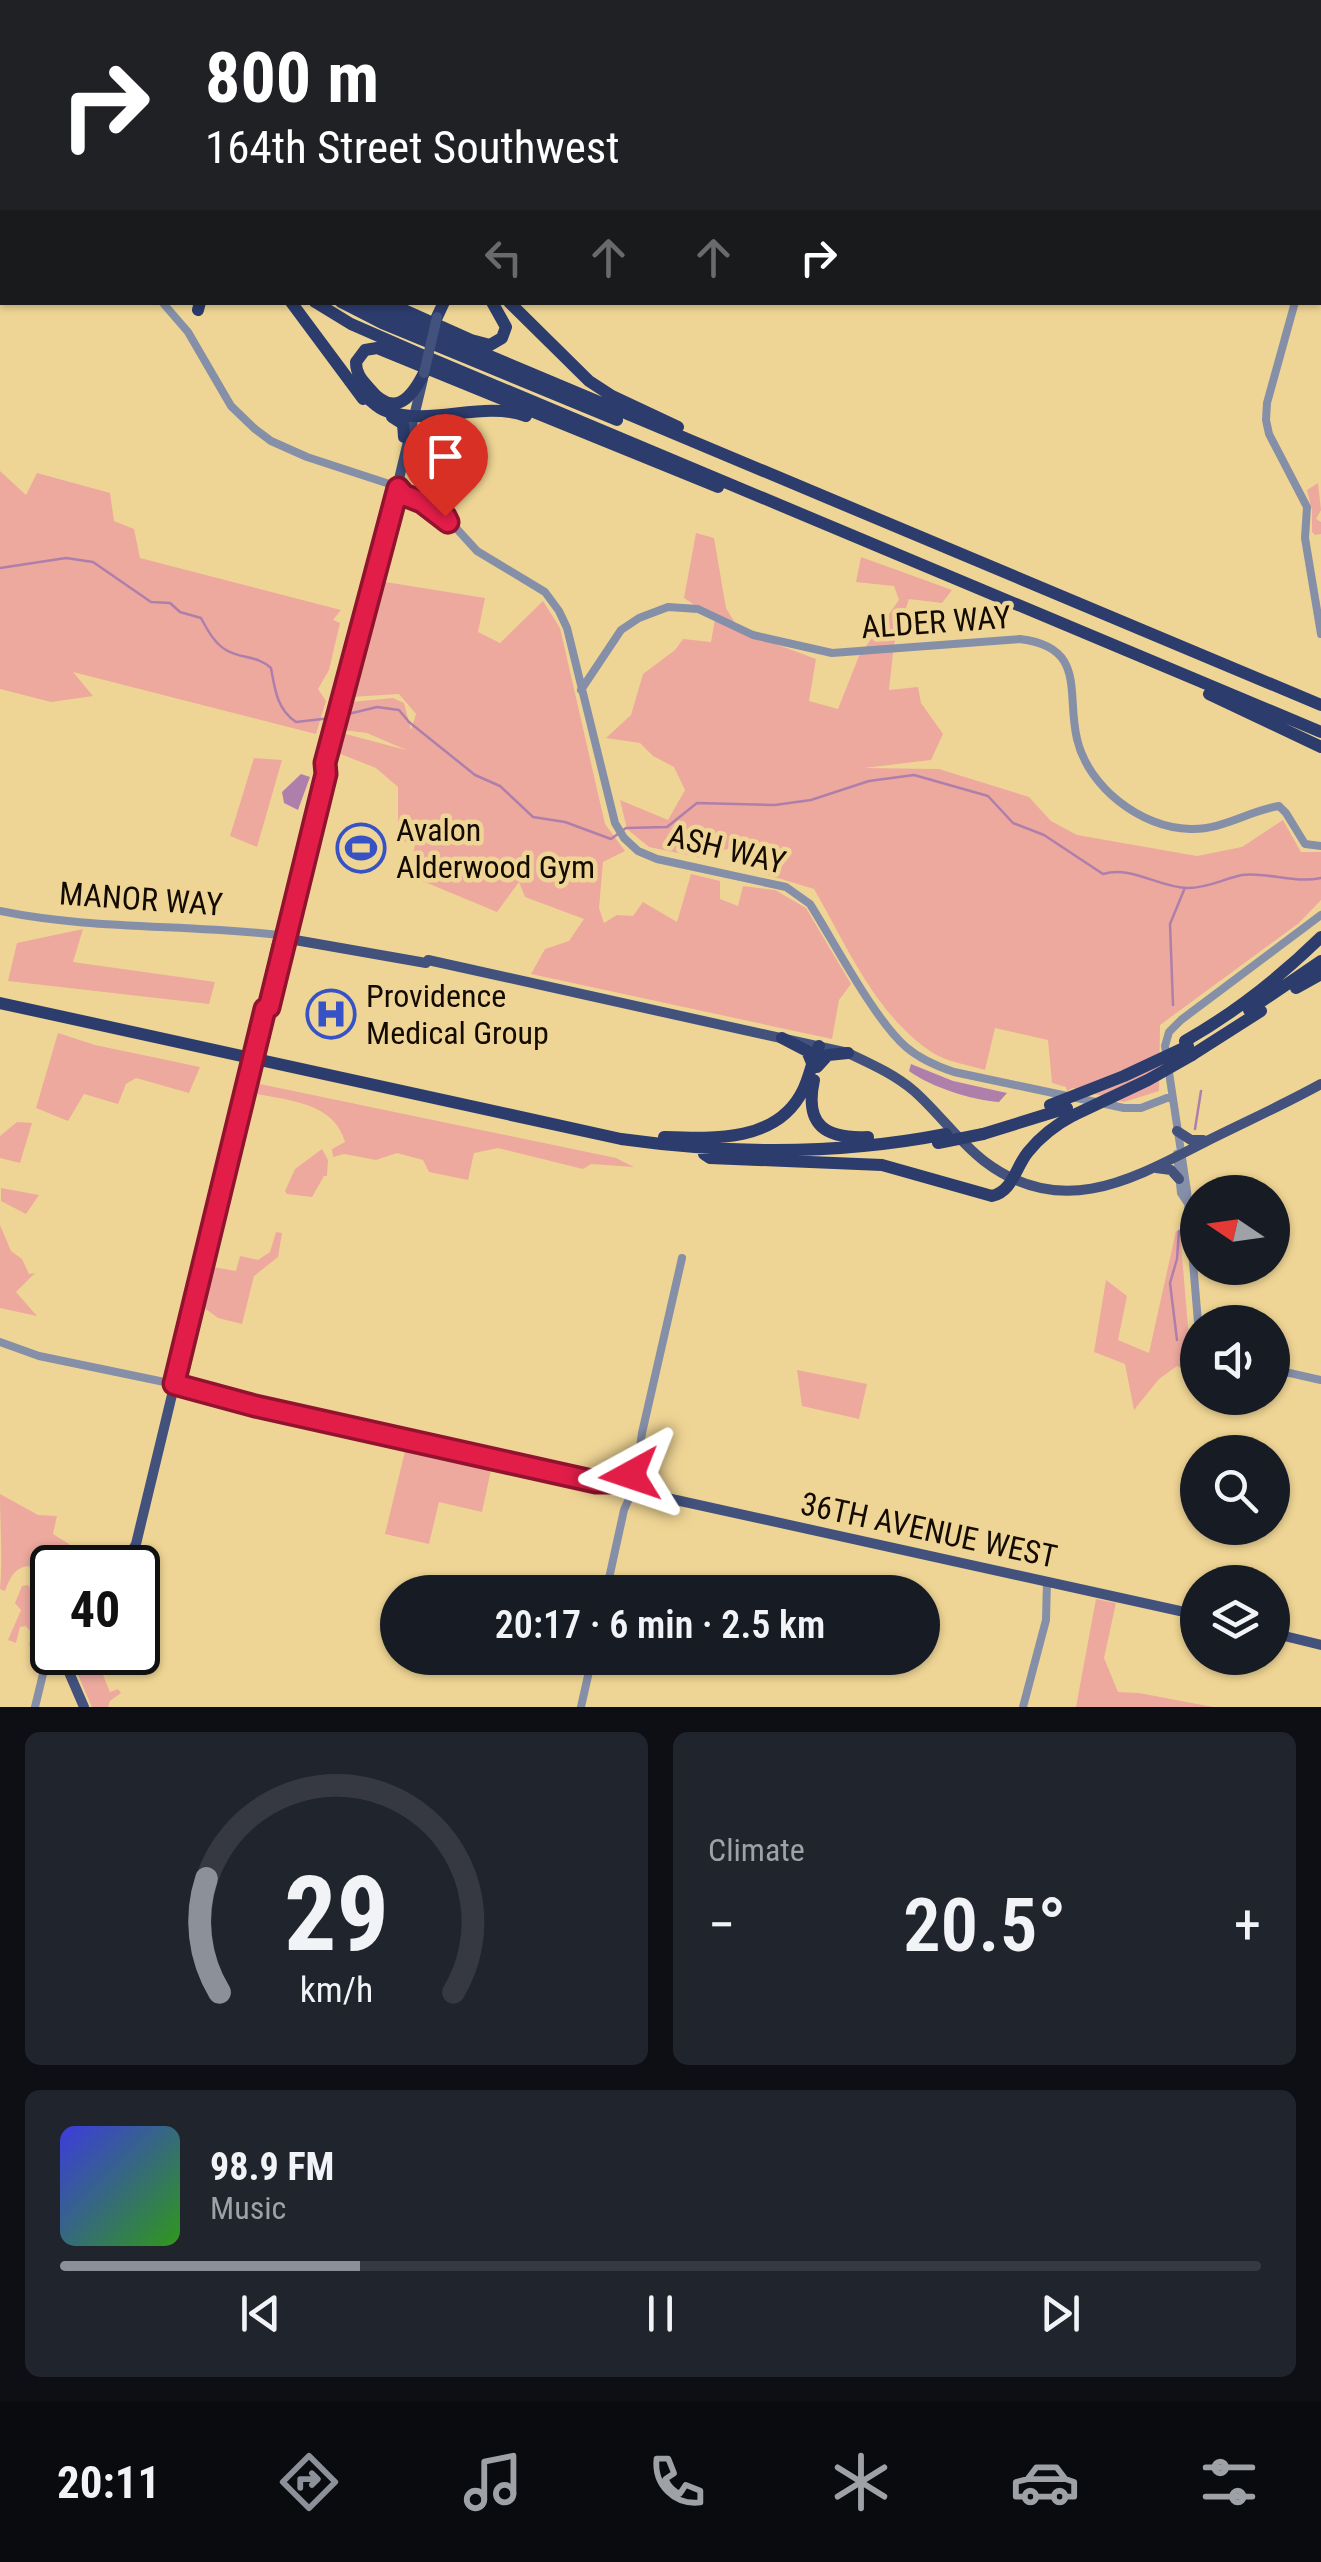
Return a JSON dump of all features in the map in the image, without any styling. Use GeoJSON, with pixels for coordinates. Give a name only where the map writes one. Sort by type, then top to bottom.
{"type":"FeatureCollection","features":[{"type":"Feature","properties":{"kind":"highway"},"geometry":{"type":"LineString","coordinates":[[293,305],[378,413],[402,421],[404,437]]}},
{"type":"Feature","properties":{"kind":"highway"},"geometry":{"type":"LineString","coordinates":[[322,305],[386,340],[1321,732]]}},
{"type":"Feature","properties":{"kind":"highway"},"geometry":{"type":"LineString","coordinates":[[343,305],[380,326],[508,380],[630,440]]}},
{"type":"Feature","properties":{"kind":"highway"},"geometry":{"type":"LineString","coordinates":[[344,305],[580,406],[733,459]]}},
{"type":"Feature","properties":{"kind":"highway"},"geometry":{"type":"LineString","coordinates":[[368,305],[1321,705]]}},
{"type":"Feature","properties":{"kind":"highway"},"geometry":{"type":"LineString","coordinates":[[393,305],[490,345],[502,338],[506,327],[494,305]]}},
{"type":"Feature","properties":{"kind":"highway"},"geometry":{"type":"LineString","coordinates":[[438,318],[442,305]]}},
{"type":"Feature","properties":{"kind":"highway"},"geometry":{"type":"LineString","coordinates":[[512,305],[573,368],[600,388],[824,498]]}},
{"type":"Feature","properties":{"kind":"highway"},"geometry":{"type":"LineString","coordinates":[[424,373],[409,397],[388,403],[377,397],[359,376],[356,362],[364,350],[376,348],[775,509],[784,508]]}},
{"type":"Feature","properties":{"kind":"highway"},"geometry":{"type":"LineString","coordinates":[[361,394],[387,412],[516,412],[656,462]]}},
{"type":"Feature","properties":{"kind":"highway"},"geometry":{"type":"LineString","coordinates":[[1126,652],[1321,747]]}},
{"type":"Feature","properties":{"kind":"highway"},"geometry":{"type":"LineString","coordinates":[[1189,1048],[1279,977],[1321,937]]}},
{"type":"Feature","properties":{"kind":"highway"},"geometry":{"type":"LineString","coordinates":[[704,1154],[710,1158],[882,1166],[992,1196],[1006,1190],[1030,1149],[1070,1112],[1189,1048],[1321,961]]}},
{"type":"Feature","properties":{"kind":"highway"},"geometry":{"type":"LineString","coordinates":[[981,1130],[1218,1038],[1321,972]]}},
{"type":"Feature","properties":{"kind":"highway"},"geometry":{"type":"LineString","coordinates":[[0,1006],[621,1139],[737,1150],[858,1146],[981,1130],[1070,1112]]}},
{"type":"Feature","properties":{"kind":"highway"},"geometry":{"type":"LineString","coordinates":[[0,1006],[566,1136],[634,1148],[807,1156],[864,1153],[935,1137]]}},
{"type":"Feature","properties":{"kind":"highway"},"geometry":{"type":"LineString","coordinates":[[782,1038],[807,1050],[815,1065]]}},
{"type":"Feature","properties":{"kind":"highway"},"geometry":{"type":"LineString","coordinates":[[819,1046],[811,1104],[816,1120],[828,1132],[851,1138],[935,1137]]}},
{"type":"Feature","properties":{"kind":"highway"},"geometry":{"type":"LineString","coordinates":[[533,1121],[650,1136],[741,1135],[768,1125],[788,1110],[815,1065],[828,1055],[848,1053]]}},
{"type":"Feature","properties":{"kind":"main road"},"geometry":{"type":"LineString","coordinates":[[135,1545],[248,1084],[265,1009],[262,1006],[285,936],[438,318]]}},
{"type":"Feature","properties":{"kind":"main road"},"geometry":{"type":"LineString","coordinates":[[394,487],[404,437],[413,415]]}},
{"type":"Feature","properties":{"kind":"main road"},"geometry":{"type":"LineString","coordinates":[[285,936],[296,934],[370,945],[848,1053],[904,1083],[978,1156],[1013,1178],[1042,1188],[1075,1191],[1116,1184],[1321,1084]]}},
{"type":"Feature","properties":{"kind":"main road"},"geometry":{"type":"LineString","coordinates":[[1177,1131],[1191,1140],[1209,1140]]}},
{"type":"Feature","properties":{"kind":"main road"},"geometry":{"type":"LineString","coordinates":[[1155,1168],[1171,1170],[1179,1179]]}},
{"type":"Feature","properties":{"kind":"main road","name":"36TH AVENUE WEST"},"geometry":{"type":"LineString","coordinates":[[174,1384],[255,1406],[1180,1611]]}},
{"type":"Feature","properties":{"kind":"main road"},"geometry":{"type":"LineString","coordinates":[[1290,1637],[1321,1645]]}},
{"type":"Feature","properties":{"kind":"main road"},"geometry":{"type":"LineString","coordinates":[[70,1675],[84,1707]]}},
{"type":"Feature","properties":{"kind":"street","name":"ASH WAY"},"geometry":{"type":"LineString","coordinates":[[165,305],[188,332],[231,406],[255,430],[284,448],[394,487],[422,502],[477,552],[533,582],[552,599],[566,628],[620,833],[638,851],[658,859],[786,887],[799,894],[810,904],[894,1035],[932,1064],[1124,1108],[1141,1108],[1172,1096]]}},
{"type":"Feature","properties":{"kind":"street"},"geometry":{"type":"LineString","coordinates":[[1294,305],[1267,403],[1266,423],[1307,507],[1306,538],[1321,634]]}},
{"type":"Feature","properties":{"kind":"street","name":"ALDER WAY"},"geometry":{"type":"LineString","coordinates":[[581,690],[621,630],[668,607],[698,609],[753,635],[832,654],[1020,639],[1036,641],[1051,648],[1068,668],[1074,686],[1076,738],[1083,756],[1094,776],[1125,804],[1163,824],[1191,829],[1227,824],[1279,806],[1305,844],[1321,846]]}},
{"type":"Feature","properties":{"kind":"street","name":"MANOR WAY"},"geometry":{"type":"LineString","coordinates":[[0,912],[145,928],[203,927],[285,936]]}},
{"type":"Feature","properties":{"kind":"street"},"geometry":{"type":"LineString","coordinates":[[1183,1175],[1166,1046],[1171,1028],[1321,915]]}},
{"type":"Feature","properties":{"kind":"street"},"geometry":{"type":"LineString","coordinates":[[1179,1152],[1180,1186]]}},
{"type":"Feature","properties":{"kind":"street"},"geometry":{"type":"LineString","coordinates":[[610,1575],[682,1258]]}},
{"type":"Feature","properties":{"kind":"street","name":"36TH AVENUE WEST"},"geometry":{"type":"LineString","coordinates":[[0,1342],[13,1349],[174,1384]]}},
{"type":"Feature","properties":{"kind":"street"},"geometry":{"type":"LineString","coordinates":[[1290,1372],[1321,1380]]}},
{"type":"Feature","properties":{"kind":"street"},"geometry":{"type":"LineString","coordinates":[[1023,1707],[1046,1620],[1047,1581]]}},
{"type":"Feature","properties":{"kind":"street"},"geometry":{"type":"LineString","coordinates":[[36,1707],[43,1675]]}},
{"type":"Feature","properties":{"kind":"street"},"geometry":{"type":"LineString","coordinates":[[581,1707],[588,1675]]}},
{"type":"Feature","properties":{"kind":"shaded area"},"geometry":{"type":"Polygon","coordinates":[[[0,471],[26,495],[37,473],[110,493],[114,521],[134,529],[140,558],[341,610],[333,620],[340,623],[329,670],[318,689],[326,701],[316,734],[73,672],[93,696],[51,702],[0,689],[0,471]]]}},
{"type":"Feature","properties":{"kind":"shaded area"},"geometry":{"type":"Polygon","coordinates":[[[1318,483],[1321,510],[1316,519],[1321,522],[1321,534],[1315,535],[1307,490],[1318,483]]]}},
{"type":"Feature","properties":{"kind":"shaded area"},"geometry":{"type":"Polygon","coordinates":[[[696,533],[714,538],[726,608],[740,631],[816,659],[809,701],[838,709],[859,656],[899,600],[894,586],[856,582],[861,557],[952,590],[942,603],[909,599],[894,644],[889,690],[918,687],[921,703],[943,734],[931,760],[864,768],[939,769],[1029,797],[1051,821],[1077,835],[1197,856],[1242,847],[1283,820],[1301,852],[1321,852],[1321,900],[1299,923],[1160,1025],[1159,1091],[1124,1102],[1073,1088],[1067,1091],[1066,1087],[1052,1083],[1048,1040],[995,1028],[985,1070],[939,1056],[913,1038],[879,1000],[814,889],[768,875],[770,844],[744,843],[702,858],[649,847],[627,829],[620,800],[668,820],[685,790],[674,767],[653,756],[640,743],[606,738],[631,715],[643,674],[675,650],[683,639],[711,642],[715,619],[684,598],[696,533]]]}},
{"type":"Feature","properties":{"kind":"shaded area"},"geometry":{"type":"Polygon","coordinates":[[[379,581],[485,598],[478,632],[500,643],[543,601],[560,628],[605,824],[625,851],[603,862],[599,908],[604,923],[617,915],[633,916],[643,902],[677,922],[691,874],[720,881],[720,899],[738,906],[743,886],[775,890],[806,908],[851,984],[839,1000],[832,1039],[531,974],[545,949],[569,941],[584,919],[525,897],[519,882],[497,912],[408,875],[415,845],[398,839],[398,787],[376,768],[338,753],[342,733],[406,750],[367,733],[343,730],[351,702],[393,698],[404,703],[411,730],[416,714],[399,694],[351,697],[379,581]]]}},
{"type":"Feature","properties":{"kind":"shaded area"},"geometry":{"type":"Polygon","coordinates":[[[254,758],[282,760],[257,847],[230,836],[254,758]]]}},
{"type":"Feature","properties":{"kind":"shaded area"},"geometry":{"type":"Polygon","coordinates":[[[301,774],[310,777],[298,810],[284,803],[282,792],[301,774]]]}},
{"type":"Feature","properties":{"kind":"shaded area"},"geometry":{"type":"Polygon","coordinates":[[[83,929],[73,962],[215,982],[209,1004],[8,981],[17,943],[83,929]]]}},
{"type":"Feature","properties":{"kind":"shaded area"},"geometry":{"type":"Polygon","coordinates":[[[58,1033],[95,1045],[200,1067],[189,1093],[136,1078],[126,1084],[118,1104],[84,1094],[68,1121],[36,1108],[58,1033]]]}},
{"type":"Feature","properties":{"kind":"shaded area"},"geometry":{"type":"Polygon","coordinates":[[[911,1064],[953,1081],[1007,1093],[999,1102],[964,1096],[918,1077],[909,1071],[911,1064]]]}},
{"type":"Feature","properties":{"kind":"shaded area"},"geometry":{"type":"Polygon","coordinates":[[[255,1083],[616,1158],[634,1167],[591,1164],[583,1169],[498,1148],[474,1153],[468,1180],[429,1172],[423,1160],[397,1153],[376,1160],[344,1154],[333,1157],[332,1149],[345,1142],[331,1119],[308,1105],[253,1093],[255,1083]]]}},
{"type":"Feature","properties":{"kind":"shaded area"},"geometry":{"type":"Polygon","coordinates":[[[17,1122],[32,1123],[20,1163],[0,1158],[0,1136],[17,1122]]]}},
{"type":"Feature","properties":{"kind":"shaded area"},"geometry":{"type":"Polygon","coordinates":[[[322,1149],[328,1160],[327,1176],[312,1197],[287,1194],[295,1169],[322,1149]]]}},
{"type":"Feature","properties":{"kind":"shaded area"},"geometry":{"type":"Polygon","coordinates":[[[1,1188],[39,1195],[26,1214],[1,1201],[1,1188]]]}},
{"type":"Feature","properties":{"kind":"shaded area"},"geometry":{"type":"Polygon","coordinates":[[[0,1225],[11,1251],[22,1259],[29,1274],[35,1273],[16,1292],[37,1316],[0,1308],[0,1225]]]}},
{"type":"Feature","properties":{"kind":"shaded area"},"geometry":{"type":"Polygon","coordinates":[[[1176,1231],[1180,1232],[1180,1285],[1184,1285],[1186,1305],[1180,1305],[1180,1368],[1159,1379],[1134,1410],[1125,1364],[1094,1352],[1106,1280],[1127,1296],[1118,1340],[1149,1353],[1176,1231]]]}},
{"type":"Feature","properties":{"kind":"shaded area"},"geometry":{"type":"Polygon","coordinates":[[[276,1232],[282,1233],[278,1257],[254,1276],[242,1324],[218,1318],[203,1307],[213,1267],[236,1271],[240,1256],[258,1260],[270,1252],[276,1232]]]}},
{"type":"Feature","properties":{"kind":"shaded area"},"geometry":{"type":"Polygon","coordinates":[[[797,1370],[867,1384],[859,1419],[802,1406],[797,1370]]]}},
{"type":"Feature","properties":{"kind":"shaded area"},"geometry":{"type":"Polygon","coordinates":[[[406,1447],[492,1465],[482,1512],[439,1502],[429,1544],[385,1534],[406,1447]]]}},
{"type":"Feature","properties":{"kind":"shaded area"},"geometry":{"type":"Polygon","coordinates":[[[0,1494],[38,1515],[57,1516],[53,1534],[69,1545],[30,1545],[30,1568],[16,1571],[5,1591],[0,1589],[0,1494]]]}},
{"type":"Feature","properties":{"kind":"shaded area"},"geometry":{"type":"Polygon","coordinates":[[[22,1586],[30,1588],[30,1631],[26,1626],[20,1627],[16,1643],[8,1640],[21,1610],[15,1603],[22,1586]]]}},
{"type":"Feature","properties":{"kind":"shaded area"},"geometry":{"type":"Polygon","coordinates":[[[1096,1599],[1116,1603],[1104,1658],[1118,1692],[1213,1707],[1076,1707],[1096,1599]]]}},
{"type":"Feature","properties":{"kind":"shaded area"},"geometry":{"type":"Polygon","coordinates":[[[78,1675],[103,1675],[110,1692],[118,1689],[121,1693],[108,1707],[92,1707],[78,1675]]]}},
{"type":"Feature","properties":{"kind":"waterway"},"geometry":{"type":"LineString","coordinates":[[0,568],[66,558],[93,562],[151,602],[170,603],[180,612],[201,618],[214,640],[226,650],[271,668],[281,705],[296,722],[331,718]]}},
{"type":"Feature","properties":{"kind":"waterway"},"geometry":{"type":"LineString","coordinates":[[344,715],[377,707],[399,710],[475,775],[500,786],[533,817],[565,822],[611,839],[626,828],[667,827],[697,803],[775,805],[811,800],[869,781],[914,775],[988,796],[1013,823],[1044,835],[1103,874],[1124,872],[1188,888],[1251,874],[1300,880],[1321,878]]}},
{"type":"Feature","properties":{"kind":"waterway"},"geometry":{"type":"LineString","coordinates":[[1173,1005],[1170,924],[1184,890]]}},
{"type":"Feature","properties":{"kind":"waterway"},"geometry":{"type":"LineString","coordinates":[[1195,1129],[1201,1091]]}},
{"type":"Feature","properties":{"kind":"waterway"},"geometry":{"type":"LineString","coordinates":[[1177,1340],[1170,1283],[1179,1231]]}},
{"type":"Feature","properties":{"kind":"place","name":"Avalon Alderwood Gym"},"geometry":{"type":"Point","coordinates":[361,848]}},
{"type":"Feature","properties":{"kind":"place","name":"Providence Medical Group"},"geometry":{"type":"Point","coordinates":[331,1014]}},
{"type":"Feature","properties":{"kind":"route"},"geometry":{"type":"LineString","coordinates":[[445,516],[448,522],[398,488],[325,763],[326,774],[306,862],[269,1007],[265,1009],[174,1384],[255,1406],[596,1482],[622,1482],[630,1475]]}}]}
